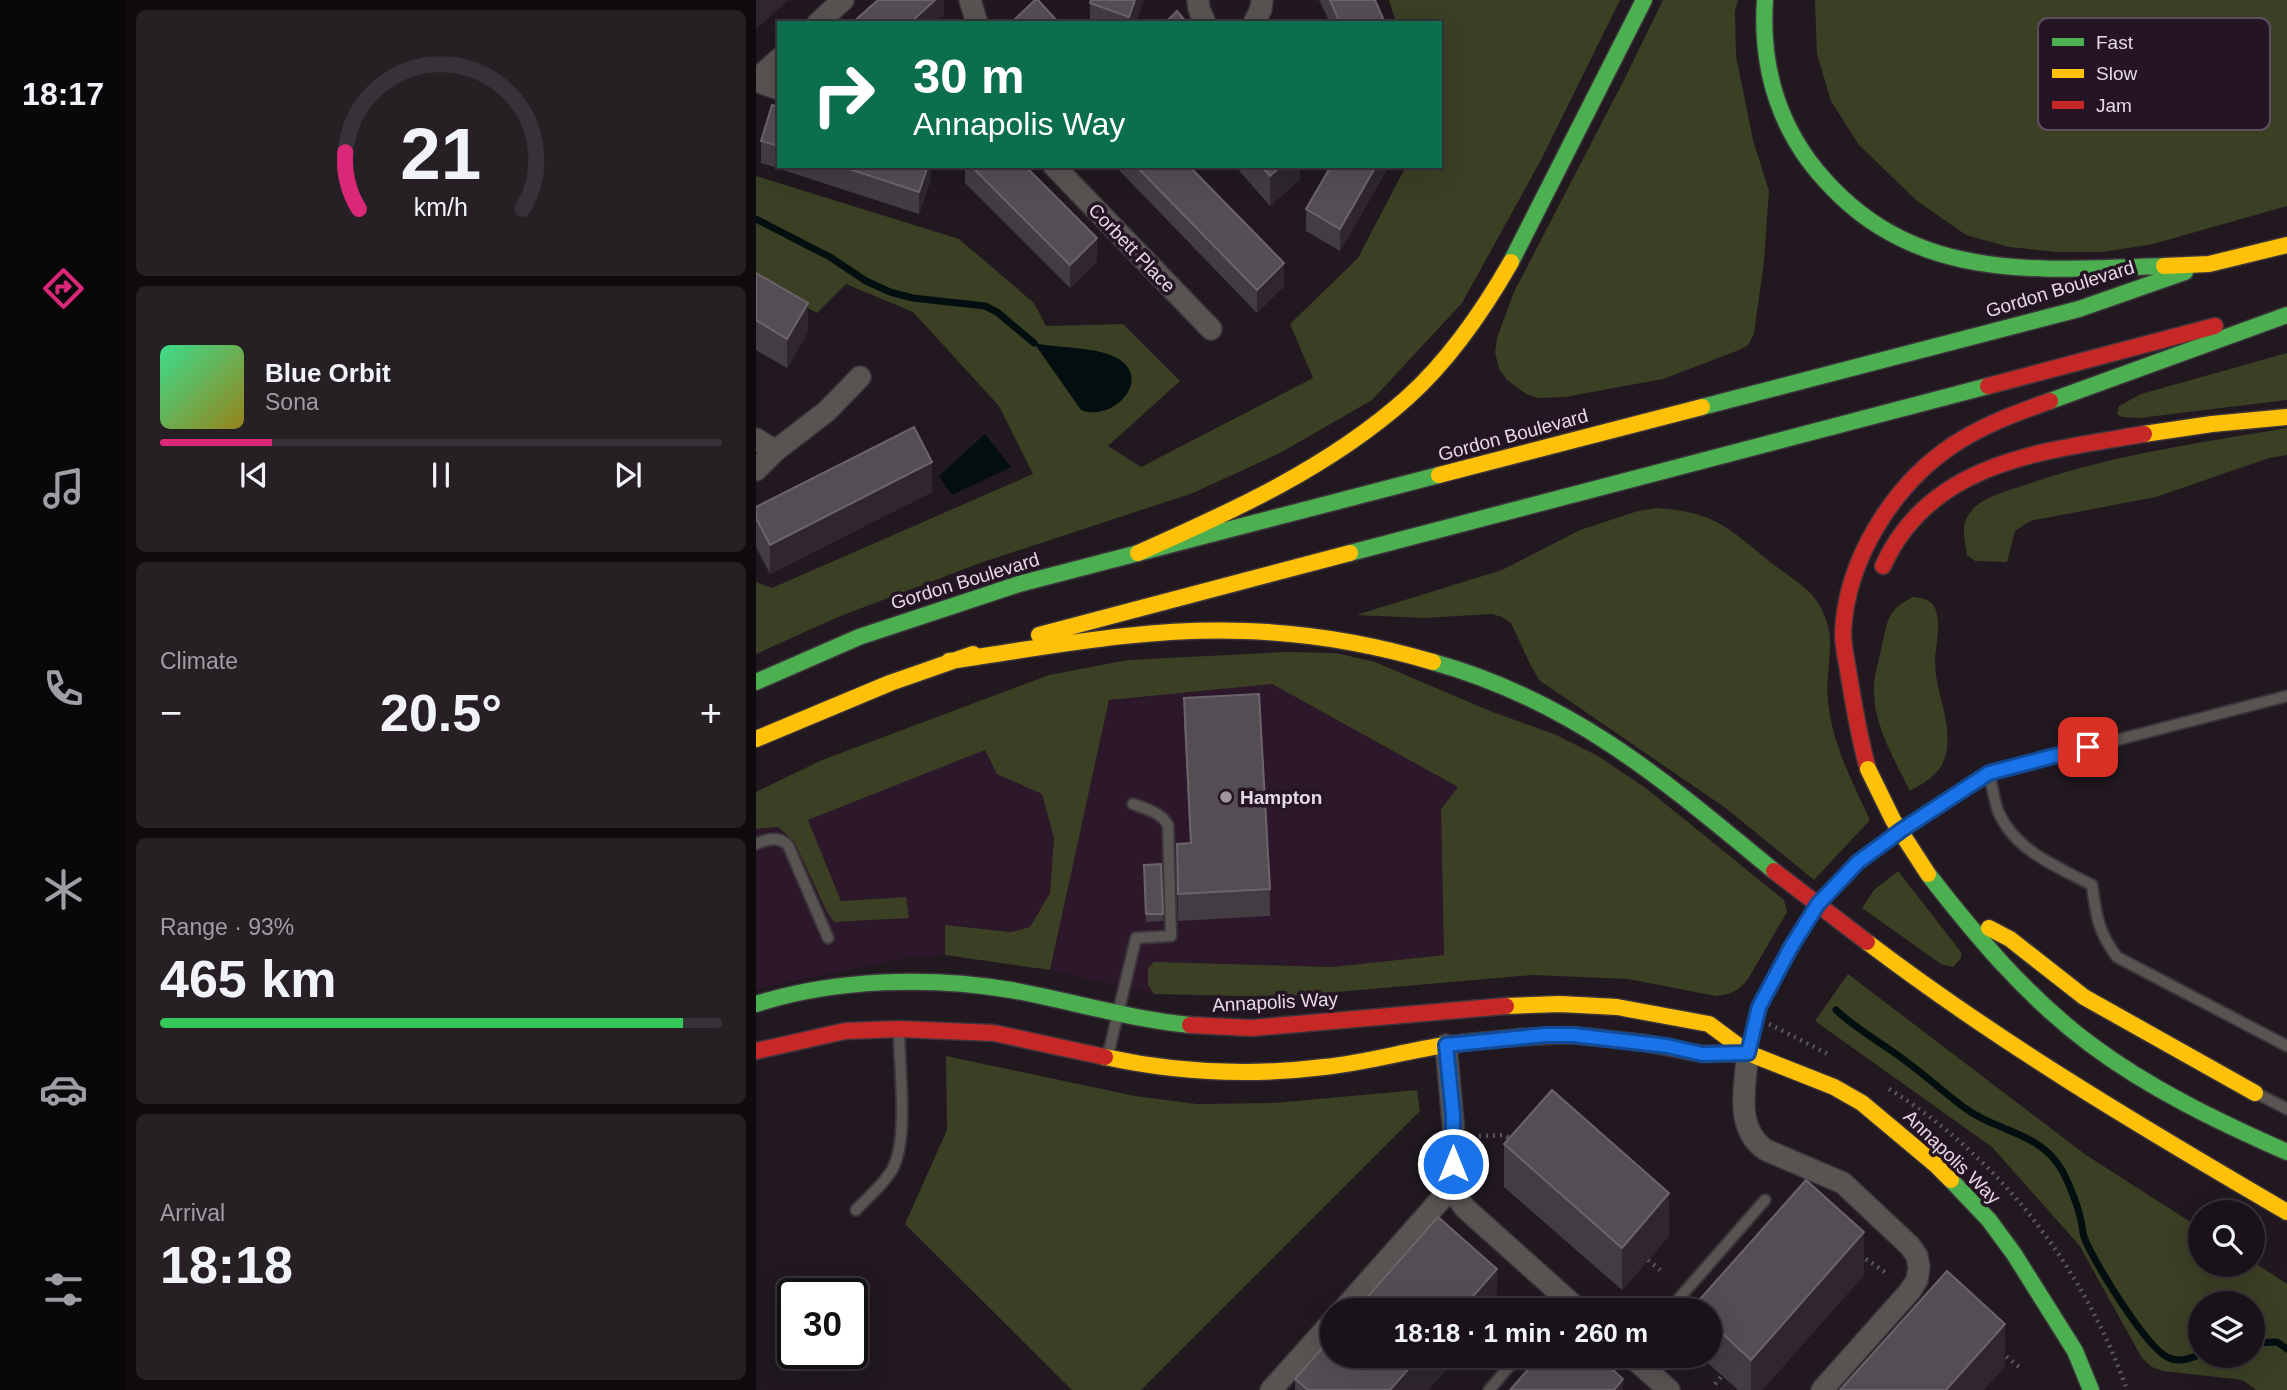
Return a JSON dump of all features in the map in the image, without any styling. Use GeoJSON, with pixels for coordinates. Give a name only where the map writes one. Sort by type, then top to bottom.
{"type":"FeatureCollection","features":[{"type":"Feature","properties":{"kind":"main road"},"geometry":{"type":"LineString","coordinates":[[1138,553],[1215,519],[1291,479],[1348,444],[1405,399],[1443,360],[1484,308],[1513,262],[1644,0]]}},
{"type":"Feature","properties":{"kind":"main road"},"geometry":{"type":"LineString","coordinates":[[1765,0],[1763,34],[1768,76],[1788,129],[1806,159],[1829,187],[1856,212],[1886,232],[1918,248],[1981,264],[2051,270],[2114,270],[2210,264]]}},
{"type":"Feature","properties":{"kind":"main road","name":"Gordon Boulevard"},"geometry":{"type":"LineString","coordinates":[[756,682],[859,637],[956,603],[1138,553],[2065,313],[2210,264],[2287,245]]}},
{"type":"Feature","properties":{"kind":"main road"},"geometry":{"type":"LineString","coordinates":[[756,739],[950,661],[1030,637],[2287,307]]}},
{"type":"Feature","properties":{"kind":"main road"},"geometry":{"type":"LineString","coordinates":[[2287,315],[2002,418],[1969,435],[1923,470],[1891,505],[1871,537],[1850,591],[1843,633],[1852,711],[1868,769],[1893,820],[1928,874],[1994,956],[2055,1014],[2112,1059],[2172,1097],[2287,1152]]}},
{"type":"Feature","properties":{"kind":"main road"},"geometry":{"type":"LineString","coordinates":[[1876,584],[1884,562],[1901,534],[1931,500],[1978,472],[2024,457],[2112,440],[2181,428],[2287,417]]}},
{"type":"Feature","properties":{"kind":"main road"},"geometry":{"type":"LineString","coordinates":[[950,661],[1079,643],[1194,631],[1294,633],[1347,639],[1400,651],[1472,674],[1529,698],[1585,727],[1637,761],[1897,966],[2040,1064],[2287,1212]]}},
{"type":"Feature","properties":{"kind":"main road"},"geometry":{"type":"LineString","coordinates":[[1852,711],[1862,649]]}},
{"type":"Feature","properties":{"kind":"main road"},"geometry":{"type":"LineString","coordinates":[[1955,909],[2010,939],[2084,997],[2255,1093]]}},
{"type":"Feature","properties":{"kind":"main road","name":"Annapolis Way"},"geometry":{"type":"LineString","coordinates":[[756,1004],[803,993],[942,983],[1009,990],[1151,1021],[1196,1026],[1251,1028],[1470,1008],[1560,1004],[1617,1007],[1709,1024],[1748,1053],[1834,1087],[1862,1103],[1945,1173],[1989,1220],[2014,1254],[2075,1351],[2091,1390]]}},
{"type":"Feature","properties":{"kind":"main road","name":"Annapolis Way"},"geometry":{"type":"LineString","coordinates":[[756,1051],[845,1031],[899,1023],[993,1033],[1150,1067],[1188,1071],[1271,1072],[1327,1067],[1446,1045],[1545,1035],[1573,1035],[1667,1046],[1702,1054],[1748,1053]]}},
{"type":"Feature","properties":{"kind":"street"},"geometry":{"type":"LineString","coordinates":[[820,21],[843,0]]}},
{"type":"Feature","properties":{"kind":"street"},"geometry":{"type":"LineString","coordinates":[[970,0],[976,21]]}},
{"type":"Feature","properties":{"kind":"street"},"geometry":{"type":"LineString","coordinates":[[1198,0],[1205,21]]}},
{"type":"Feature","properties":{"kind":"street"},"geometry":{"type":"LineString","coordinates":[[1255,21],[1262,0]]}},
{"type":"Feature","properties":{"kind":"street"},"geometry":{"type":"LineString","coordinates":[[777,61],[756,81],[777,88]]}},
{"type":"Feature","properties":{"kind":"street","name":"Corbett Place"},"geometry":{"type":"LineString","coordinates":[[1056,168],[1211,329]]}},
{"type":"Feature","properties":{"kind":"street"},"geometry":{"type":"LineString","coordinates":[[756,470],[775,451],[827,411],[860,377]]}},
{"type":"Feature","properties":{"kind":"street"},"geometry":{"type":"LineString","coordinates":[[756,439],[775,451]]}},
{"type":"Feature","properties":{"kind":"street"},"geometry":{"type":"LineString","coordinates":[[1446,1045],[1453,1115],[1454,1191],[1465,1208],[1560,1298]]}},
{"type":"Feature","properties":{"kind":"street"},"geometry":{"type":"LineString","coordinates":[[1748,1053],[1744,1112],[1747,1126],[1755,1141],[1766,1150],[1843,1183],[1910,1245],[1919,1262],[1914,1285],[1822,1390]]}},
{"type":"Feature","properties":{"kind":"street"},"geometry":{"type":"LineString","coordinates":[[1354,1298],[1442,1198],[1454,1191]]}},
{"type":"Feature","properties":{"kind":"street"},"geometry":{"type":"LineString","coordinates":[[1271,1390],[1320,1335]]}},
{"type":"Feature","properties":{"kind":"street"},"geometry":{"type":"LineString","coordinates":[[1645,1368],[1670,1390]]}},
{"type":"Feature","properties":{"kind":"lane"},"geometry":{"type":"LineString","coordinates":[[1748,1053],[1755,1017],[1801,930],[1824,897],[1858,862],[1903,829],[1989,773],[2287,696]]}},
{"type":"Feature","properties":{"kind":"lane"},"geometry":{"type":"LineString","coordinates":[[1989,773],[1998,810],[2017,840],[2029,851],[2092,885],[2097,920],[2104,940],[2117,957],[2287,1046]]}},
{"type":"Feature","properties":{"kind":"lane"},"geometry":{"type":"LineString","coordinates":[[1108,1057],[1136,938],[1171,936],[1168,825],[1164,818],[1154,812],[1133,804]]}},
{"type":"Feature","properties":{"kind":"lane"},"geometry":{"type":"LineString","coordinates":[[756,844],[771,839],[784,841],[788,845],[828,938]]}},
{"type":"Feature","properties":{"kind":"lane"},"geometry":{"type":"LineString","coordinates":[[856,1210],[890,1173],[898,1156],[901,1137],[899,1023]]}},
{"type":"Feature","properties":{"kind":"lane"},"geometry":{"type":"LineString","coordinates":[[2255,1093],[2287,1101]]}},
{"type":"Feature","properties":{"kind":"lane"},"geometry":{"type":"LineString","coordinates":[[2255,1093],[2287,1109]]}},
{"type":"Feature","properties":{"kind":"lane"},"geometry":{"type":"LineString","coordinates":[[1679,1298],[1765,1200]]}},
{"type":"Feature","properties":{"kind":"lane"},"geometry":{"type":"LineString","coordinates":[[1489,1390],[1508,1368]]}},
{"type":"Feature","properties":{"kind":"path"},"geometry":{"type":"LineString","coordinates":[[1479,1136],[1505,1135],[1514,1142]]}},
{"type":"Feature","properties":{"kind":"path"},"geometry":{"type":"LineString","coordinates":[[1851,1249],[1885,1272]]}},
{"type":"Feature","properties":{"kind":"path"},"geometry":{"type":"LineString","coordinates":[[1648,1260],[1660,1270]]}},
{"type":"Feature","properties":{"kind":"path"},"geometry":{"type":"LineString","coordinates":[[2000,1351],[2019,1367]]}},
{"type":"Feature","properties":{"kind":"path"},"geometry":{"type":"LineString","coordinates":[[1715,1384],[1722,1376]]}},
{"type":"Feature","properties":{"kind":"shaded area"},"geometry":{"type":"Polygon","coordinates":[[[1034,343],[1098,351],[1115,357],[1126,366],[1131,376],[1131,386],[1117,404],[1106,410],[1081,410],[1034,343]]]}},
{"type":"Feature","properties":{"kind":"shaded area"},"geometry":{"type":"Polygon","coordinates":[[[985,434],[1011,467],[952,495],[939,476],[985,434]]]}},
{"type":"Feature","properties":{"kind":"shaded area"},"geometry":{"type":"Polygon","coordinates":[[[1272,684],[1458,787],[1441,809],[1444,955],[1332,967],[1154,962],[1148,985],[1154,994],[1050,970],[1109,700],[1272,684]]]}},
{"type":"Feature","properties":{"kind":"shaded area"},"geometry":{"type":"Polygon","coordinates":[[[985,750],[997,774],[1042,794],[1054,838],[1050,893],[1030,927],[1011,932],[946,925],[945,955],[911,957],[756,989],[756,829],[778,827],[794,841],[834,922],[908,918],[905,897],[841,901],[808,820],[985,750]]]}},
{"type":"Feature","properties":{"kind":"green space"},"geometry":{"type":"Polygon","coordinates":[[[1389,0],[1620,0],[1541,160],[1462,303],[1372,400],[1280,453],[1193,493],[983,562],[838,617],[756,654],[756,582],[772,588],[1033,474],[999,406],[913,312],[846,284],[817,313],[756,281],[756,176],[959,239],[1034,303],[1046,326],[1123,324],[1180,381],[1108,446],[1141,467],[1313,378],[1290,324],[1358,258],[1405,168],[1442,168],[1442,21],[1395,21],[1389,0]]]}},
{"type":"Feature","properties":{"kind":"green space"},"geometry":{"type":"Polygon","coordinates":[[[1663,0],[1738,0],[1735,11],[1736,56],[1753,140],[1769,191],[1764,261],[1754,334],[1748,345],[1739,350],[1663,379],[1565,397],[1539,398],[1526,394],[1507,380],[1499,369],[1495,352],[1497,338],[1514,292],[1663,0]]]}},
{"type":"Feature","properties":{"kind":"green space"},"geometry":{"type":"Polygon","coordinates":[[[1815,0],[2287,0],[2287,206],[2153,244],[2103,252],[2057,252],[2009,247],[1966,235],[1917,201],[1859,145],[1831,101],[1817,54],[1815,0]]]}},
{"type":"Feature","properties":{"kind":"green space"},"geometry":{"type":"Polygon","coordinates":[[[2287,353],[2287,400],[2139,418],[2117,414],[2119,406],[2141,394],[2287,353]]]}},
{"type":"Feature","properties":{"kind":"green space"},"geometry":{"type":"Polygon","coordinates":[[[2287,428],[2287,455],[2269,458],[2156,497],[2030,521],[2015,531],[2007,562],[1975,561],[1967,555],[1964,534],[1966,519],[1974,508],[1994,496],[2057,475],[2122,458],[2287,428]]]}},
{"type":"Feature","properties":{"kind":"green space"},"geometry":{"type":"Polygon","coordinates":[[[1656,508],[1695,514],[1723,526],[1808,591],[1824,615],[1830,635],[1827,691],[1833,731],[1870,820],[1814,880],[1727,809],[1539,680],[1511,623],[1502,617],[1492,614],[1423,618],[1356,615],[1502,570],[1580,530],[1638,511],[1656,508]]]}},
{"type":"Feature","properties":{"kind":"green space"},"geometry":{"type":"Polygon","coordinates":[[[1913,597],[1931,603],[1937,615],[1936,674],[1948,738],[1941,767],[1929,779],[1910,791],[1882,731],[1875,705],[1874,687],[1890,616],[1898,606],[1913,597]]]}},
{"type":"Feature","properties":{"kind":"green space"},"geometry":{"type":"Polygon","coordinates":[[[1286,652],[1336,653],[1375,662],[1490,711],[1554,734],[1598,756],[1647,789],[1784,900],[1787,912],[1748,979],[1734,991],[1716,996],[1628,979],[1533,975],[1279,997],[1154,994],[1148,985],[1148,968],[1154,962],[1332,967],[1444,955],[1441,809],[1458,787],[1272,684],[1109,700],[1050,970],[945,955],[945,925],[1011,932],[1030,927],[1050,893],[1054,838],[1042,794],[997,774],[985,750],[808,820],[841,901],[906,897],[909,918],[834,922],[794,841],[778,827],[756,829],[756,792],[822,760],[1049,675],[1128,660],[1286,652]]]}},
{"type":"Feature","properties":{"kind":"green space"},"geometry":{"type":"Polygon","coordinates":[[[1898,871],[1961,952],[1961,958],[1953,967],[1941,964],[1862,908],[1874,890],[1898,871]]]}},
{"type":"Feature","properties":{"kind":"green space"},"geometry":{"type":"Polygon","coordinates":[[[1848,974],[2086,1155],[2188,1220],[2188,1277],[2265,1277],[2265,1270],[2287,1284],[2287,1390],[2256,1390],[2244,1381],[2235,1379],[2163,1371],[2152,1367],[2142,1358],[2079,1245],[1992,1147],[1815,1021],[1848,974]]]}},
{"type":"Feature","properties":{"kind":"green space"},"geometry":{"type":"Polygon","coordinates":[[[946,1056],[1135,1096],[1197,1104],[1274,1103],[1417,1090],[1420,1111],[1141,1390],[1072,1390],[905,1224],[947,1130],[946,1056]]]}},
{"type":"Feature","properties":{"kind":"building"},"geometry":{"type":"Polygon","coordinates":[[[878,0],[935,0],[912,21],[854,21],[878,0]]]}},
{"type":"Feature","properties":{"kind":"building"},"geometry":{"type":"Polygon","coordinates":[[[1038,0],[1057,21],[1013,21],[1038,0]]]}},
{"type":"Feature","properties":{"kind":"building"},"geometry":{"type":"Polygon","coordinates":[[[1091,0],[1135,0],[1129,17],[1090,3],[1091,0]]]}},
{"type":"Feature","properties":{"kind":"building"},"geometry":{"type":"Polygon","coordinates":[[[1330,0],[1375,0],[1384,21],[1339,21],[1330,0]]]}},
{"type":"Feature","properties":{"kind":"building"},"geometry":{"type":"Polygon","coordinates":[[[1177,11],[1185,21],[1167,21],[1177,11]]]}},
{"type":"Feature","properties":{"kind":"building"},"geometry":{"type":"Polygon","coordinates":[[[772,105],[777,106],[777,145],[761,141],[772,105]]]}},
{"type":"Feature","properties":{"kind":"building"},"geometry":{"type":"Polygon","coordinates":[[[846,168],[927,168],[919,192],[846,168]]]}},
{"type":"Feature","properties":{"kind":"building"},"geometry":{"type":"Polygon","coordinates":[[[973,168],[1027,168],[1097,238],[1070,265],[973,168]]]}},
{"type":"Feature","properties":{"kind":"building"},"geometry":{"type":"Polygon","coordinates":[[[1138,168],[1191,168],[1284,263],[1257,290],[1138,168]]]}},
{"type":"Feature","properties":{"kind":"building"},"geometry":{"type":"Polygon","coordinates":[[[1263,168],[1279,168],[1270,176],[1263,168]]]}},
{"type":"Feature","properties":{"kind":"building"},"geometry":{"type":"Polygon","coordinates":[[[1330,168],[1375,168],[1340,229],[1306,209],[1330,168]]]}},
{"type":"Feature","properties":{"kind":"building"},"geometry":{"type":"Polygon","coordinates":[[[756,273],[808,303],[787,339],[756,320],[756,273]]]}},
{"type":"Feature","properties":{"kind":"building"},"geometry":{"type":"Polygon","coordinates":[[[914,427],[932,462],[770,545],[756,518],[756,507],[914,427]]]}},
{"type":"Feature","properties":{"kind":"building","name":"Hampton"},"geometry":{"type":"Polygon","coordinates":[[[1259,694],[1270,889],[1178,894],[1177,844],[1191,843],[1184,698],[1259,694]]]}},
{"type":"Feature","properties":{"kind":"building"},"geometry":{"type":"Polygon","coordinates":[[[1161,864],[1163,914],[1146,914],[1144,865],[1161,864]]]}},
{"type":"Feature","properties":{"kind":"building"},"geometry":{"type":"Polygon","coordinates":[[[1552,1090],[1669,1193],[1622,1248],[1504,1144],[1552,1090]]]}},
{"type":"Feature","properties":{"kind":"building"},"geometry":{"type":"Polygon","coordinates":[[[1806,1180],[1864,1232],[1751,1360],[1722,1333],[1722,1298],[1701,1298],[1806,1180]]]}},
{"type":"Feature","properties":{"kind":"building"},"geometry":{"type":"Polygon","coordinates":[[[1438,1217],[1497,1269],[1471,1298],[1366,1298],[1438,1217]]]}},
{"type":"Feature","properties":{"kind":"building"},"geometry":{"type":"Polygon","coordinates":[[[1947,1271],[2005,1324],[1946,1390],[1840,1390],[1947,1271]]]}},
{"type":"Feature","properties":{"kind":"building"},"geometry":{"type":"Polygon","coordinates":[[[1320,1351],[1320,1368],[1409,1368],[1390,1390],[1308,1390],[1295,1379],[1320,1351]]]}},
{"type":"Feature","properties":{"kind":"building"},"geometry":{"type":"Polygon","coordinates":[[[1529,1368],[1611,1368],[1623,1379],[1614,1390],[1510,1390],[1529,1368]]]}},
{"type":"Feature","properties":{"kind":"waterway"},"geometry":{"type":"LineString","coordinates":[[756,219],[890,292],[913,298],[985,306],[997,312],[1034,343]]}},
{"type":"Feature","properties":{"kind":"waterway"},"geometry":{"type":"LineString","coordinates":[[1836,1010],[1975,1115],[2031,1140],[2054,1158],[2073,1194],[2089,1249],[2109,1283],[2135,1322],[2159,1351],[2169,1358],[2188,1359]]}},
{"type":"Feature","properties":{"kind":"waterway"},"geometry":{"type":"LineString","coordinates":[[2265,1342],[2277,1342],[2287,1349]]}},
{"type":"Feature","properties":{"kind":"traffic: fast"},"geometry":{"type":"LineString","coordinates":[[1511,262],[1644,0]]}},
{"type":"Feature","properties":{"kind":"traffic: fast"},"geometry":{"type":"LineString","coordinates":[[1765,0],[1768,64],[1772,84],[1787,124],[1809,161],[1845,201],[1884,230],[1926,249],[1970,261],[2016,267],[2064,269],[2164,266]]}},
{"type":"Feature","properties":{"kind":"traffic: fast"},"geometry":{"type":"LineString","coordinates":[[1702,407],[2079,309],[2185,272]]}},
{"type":"Feature","properties":{"kind":"traffic: fast"},"geometry":{"type":"LineString","coordinates":[[2050,401],[2287,315]]}},
{"type":"Feature","properties":{"kind":"traffic: fast"},"geometry":{"type":"LineString","coordinates":[[1350,553],[1988,386]]}},
{"type":"Feature","properties":{"kind":"traffic: fast"},"geometry":{"type":"LineString","coordinates":[[756,682],[859,637],[1019,584],[1439,475]]}},
{"type":"Feature","properties":{"kind":"traffic: fast"},"geometry":{"type":"LineString","coordinates":[[1433,662],[1483,678],[1530,698],[1615,747],[1774,871]]}},
{"type":"Feature","properties":{"kind":"traffic: fast"},"geometry":{"type":"LineString","coordinates":[[1928,874],[2003,965],[2067,1026],[2090,1044],[2137,1076],[2186,1104],[2287,1152]]}},
{"type":"Feature","properties":{"kind":"traffic: fast"},"geometry":{"type":"LineString","coordinates":[[756,1004],[818,989],[850,985],[882,982],[948,983],[1011,990],[1122,1014],[1190,1025]]}},
{"type":"Feature","properties":{"kind":"traffic: fast"},"geometry":{"type":"LineString","coordinates":[[1951,1180],[1989,1220],[2014,1254],[2075,1351],[2091,1390]]}},
{"type":"Feature","properties":{"kind":"traffic: slow"},"geometry":{"type":"LineString","coordinates":[[2164,266],[2209,264],[2287,245]]}},
{"type":"Feature","properties":{"kind":"traffic: slow"},"geometry":{"type":"LineString","coordinates":[[1138,553],[1245,504],[1313,466],[1378,422],[1408,397],[1452,351],[1511,262]]}},
{"type":"Feature","properties":{"kind":"traffic: slow"},"geometry":{"type":"LineString","coordinates":[[1439,475],[1702,407]]}},
{"type":"Feature","properties":{"kind":"traffic: slow"},"geometry":{"type":"LineString","coordinates":[[2144,434],[2287,417]]}},
{"type":"Feature","properties":{"kind":"traffic: slow"},"geometry":{"type":"LineString","coordinates":[[1039,635],[1350,553]]}},
{"type":"Feature","properties":{"kind":"traffic: slow"},"geometry":{"type":"LineString","coordinates":[[949,661],[1134,635],[1245,631],[1317,637],[1433,662]]}},
{"type":"Feature","properties":{"kind":"traffic: slow"},"geometry":{"type":"LineString","coordinates":[[756,739],[890,683],[973,654]]}},
{"type":"Feature","properties":{"kind":"traffic: slow"},"geometry":{"type":"LineString","coordinates":[[1868,769],[1893,820],[1928,874]]}},
{"type":"Feature","properties":{"kind":"traffic: slow"},"geometry":{"type":"LineString","coordinates":[[1989,928],[2010,939],[2084,997],[2255,1093]]}},
{"type":"Feature","properties":{"kind":"traffic: slow"},"geometry":{"type":"LineString","coordinates":[[1867,942],[2020,1050],[2287,1212]]}},
{"type":"Feature","properties":{"kind":"traffic: slow"},"geometry":{"type":"LineString","coordinates":[[1506,1006],[1560,1004],[1617,1007],[1709,1024],[1748,1053],[1834,1087],[1862,1103],[1951,1180]]}},
{"type":"Feature","properties":{"kind":"traffic: slow"},"geometry":{"type":"LineString","coordinates":[[1105,1057],[1187,1070],[1297,1070],[1446,1045],[1521,1037]]}},
{"type":"Feature","properties":{"kind":"traffic: jam"},"geometry":{"type":"LineString","coordinates":[[1988,386],[2215,326]]}},
{"type":"Feature","properties":{"kind":"traffic: jam"},"geometry":{"type":"LineString","coordinates":[[1868,769],[1856,717],[1843,633],[1846,606],[1863,552],[1893,503],[1931,462],[1976,431],[2050,401]]}},
{"type":"Feature","properties":{"kind":"traffic: jam"},"geometry":{"type":"LineString","coordinates":[[1883,566],[1904,531],[1930,503],[1960,483],[1994,467],[2030,456],[2144,434]]}},
{"type":"Feature","properties":{"kind":"traffic: jam"},"geometry":{"type":"LineString","coordinates":[[1774,871],[1867,942]]}},
{"type":"Feature","properties":{"kind":"traffic: jam"},"geometry":{"type":"LineString","coordinates":[[1190,1025],[1251,1028],[1506,1006]]}},
{"type":"Feature","properties":{"kind":"traffic: jam"},"geometry":{"type":"LineString","coordinates":[[756,1051],[845,1031],[899,1029],[994,1033],[1105,1057]]}},
{"type":"Feature","properties":{"kind":"traffic: jam"},"geometry":{"type":"LineString","coordinates":[[1521,1037],[1573,1035],[1645,1043],[1702,1054],[1748,1053]]}},
{"type":"Feature","properties":{"kind":"place","name":"Hampton"},"geometry":{"type":"Point","coordinates":[1226,797]}},
{"type":"Feature","properties":{"kind":"route"},"geometry":{"type":"LineString","coordinates":[[1453,1164],[1453,1115],[1446,1045],[1545,1035],[1573,1035],[1667,1046],[1702,1054],[1748,1053],[1755,1017],[1774,978],[1818,904],[1839,879],[1903,829],[1989,773],[2088,747]]}}]}
